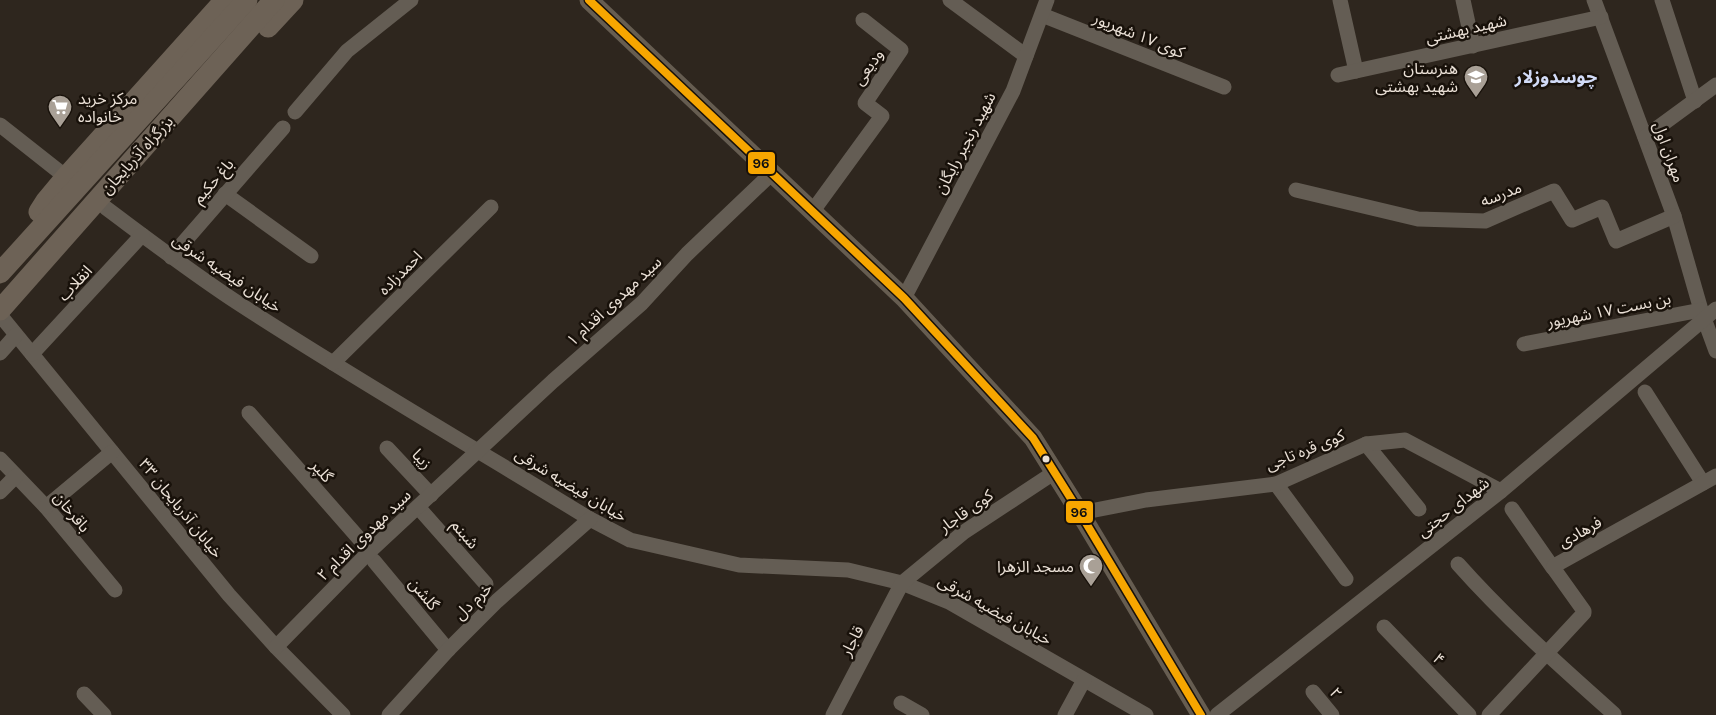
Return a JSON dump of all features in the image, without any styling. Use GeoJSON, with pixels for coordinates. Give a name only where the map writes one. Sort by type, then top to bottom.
{"type":"FeatureCollection","features":[{"type":"Feature","properties":{"kind":"highway"},"geometry":{"type":"LineString","coordinates":[[2,270],[46,201],[225,0]]}},
{"type":"Feature","properties":{"kind":"highway","name":"بزرگراه آذربایجان"},"geometry":{"type":"LineString","coordinates":[[2,270],[247,0]]}},
{"type":"Feature","properties":{"kind":"highway","name":"بزرگراه آذربایجان"},"geometry":{"type":"LineString","coordinates":[[0,310],[274,0]]}},
{"type":"Feature","properties":{"kind":"highway"},"geometry":{"type":"LineString","coordinates":[[22,284],[84,231],[106,208],[293,0]]}},
{"type":"Feature","properties":{"kind":"main road"},"geometry":{"type":"LineString","coordinates":[[589,0],[904,298],[1033,438],[1201,715]]}},
{"type":"Feature","properties":{"kind":"street"},"geometry":{"type":"LineString","coordinates":[[295,112],[347,51],[411,0]]}},
{"type":"Feature","properties":{"kind":"street"},"geometry":{"type":"LineString","coordinates":[[950,0],[1026,56]]}},
{"type":"Feature","properties":{"kind":"street","name":"شهید رنجبر رایگان"},"geometry":{"type":"LineString","coordinates":[[904,298],[1013,91],[1047,0]]}},
{"type":"Feature","properties":{"kind":"street"},"geometry":{"type":"LineString","coordinates":[[1340,0],[1356,71]]}},
{"type":"Feature","properties":{"kind":"street"},"geometry":{"type":"LineString","coordinates":[[1463,0],[1473,46]]}},
{"type":"Feature","properties":{"kind":"street","name":"مهران اول"},"geometry":{"type":"LineString","coordinates":[[1594,0],[1674,216],[1707,312],[1716,351]]}},
{"type":"Feature","properties":{"kind":"street"},"geometry":{"type":"LineString","coordinates":[[1662,0],[1695,101]]}},
{"type":"Feature","properties":{"kind":"street","name":"کوی ۱۷ شهریور"},"geometry":{"type":"LineString","coordinates":[[1042,15],[1224,87]]}},
{"type":"Feature","properties":{"kind":"street","name":"شهید بهشتی"},"geometry":{"type":"LineString","coordinates":[[1338,75],[1601,17]]}},
{"type":"Feature","properties":{"kind":"street","name":"ودیعی"},"geometry":{"type":"LineString","coordinates":[[812,212],[882,116],[864,103],[901,50],[864,20]]}},
{"type":"Feature","properties":{"kind":"street"},"geometry":{"type":"LineString","coordinates":[[1645,137],[1716,85]]}},
{"type":"Feature","properties":{"kind":"street"},"geometry":{"type":"LineString","coordinates":[[0,125],[66,177]]}},
{"type":"Feature","properties":{"kind":"street","name":"باغ حکیم"},"geometry":{"type":"LineString","coordinates":[[171,257],[283,128]]}},
{"type":"Feature","properties":{"kind":"street","name":"سید مهدوی اقدام ۱"},"geometry":{"type":"LineString","coordinates":[[479,451],[553,381],[642,303],[687,254],[771,174]]}},
{"type":"Feature","properties":{"kind":"street","name":"مدرسه"},"geometry":{"type":"LineString","coordinates":[[1296,190],[1418,219],[1485,221],[1554,191],[1572,220],[1602,207],[1616,241],[1674,216]]}},
{"type":"Feature","properties":{"kind":"street"},"geometry":{"type":"LineString","coordinates":[[225,194],[311,256]]}},
{"type":"Feature","properties":{"kind":"street","name":"احمدزاده"},"geometry":{"type":"LineString","coordinates":[[333,363],[491,207]]}},
{"type":"Feature","properties":{"kind":"street","name":"خیابان فیضیه شرقی"},"geometry":{"type":"LineString","coordinates":[[106,208],[171,257],[237,302],[333,363],[590,519],[630,540],[740,565],[848,570],[902,583],[949,602],[1146,715]]}},
{"type":"Feature","properties":{"kind":"street","name":"انقلاب"},"geometry":{"type":"LineString","coordinates":[[32,354],[142,235]]}},
{"type":"Feature","properties":{"kind":"street","name":"بن بست ۱۷ شهریور"},"geometry":{"type":"LineString","coordinates":[[1524,344],[1707,312]]}},
{"type":"Feature","properties":{"kind":"street","name":"شهدای حجتی"},"geometry":{"type":"LineString","coordinates":[[1217,715],[1501,491],[1707,312]]}},
{"type":"Feature","properties":{"kind":"street","name":"خیابان آذربایجان ۳۳"},"geometry":{"type":"LineString","coordinates":[[0,315],[229,595],[276,647],[343,715]]}},
{"type":"Feature","properties":{"kind":"street"},"geometry":{"type":"LineString","coordinates":[[0,353],[16,335]]}},
{"type":"Feature","properties":{"kind":"street"},"geometry":{"type":"LineString","coordinates":[[1645,392],[1703,483]]}},
{"type":"Feature","properties":{"kind":"street","name":"گلپر"},"geometry":{"type":"LineString","coordinates":[[249,413],[372,556]]}},
{"type":"Feature","properties":{"kind":"street","name":"کوی قره تاجی"},"geometry":{"type":"LineString","coordinates":[[1080,513],[1146,500],[1276,484],[1366,444],[1405,440],[1501,491]]}},
{"type":"Feature","properties":{"kind":"street"},"geometry":{"type":"LineString","coordinates":[[1366,444],[1419,508]]}},
{"type":"Feature","properties":{"kind":"street","name":"زیبا"},"geometry":{"type":"LineString","coordinates":[[387,448],[431,495]]}},
{"type":"Feature","properties":{"kind":"street","name":"سید مهدوی اقدام ۲"},"geometry":{"type":"LineString","coordinates":[[276,647],[372,556],[418,507],[479,451]]}},
{"type":"Feature","properties":{"kind":"street"},"geometry":{"type":"LineString","coordinates":[[46,507],[112,452]]}},
{"type":"Feature","properties":{"kind":"street","name":"باقرخان"},"geometry":{"type":"LineString","coordinates":[[0,458],[46,507],[114,590]]}},
{"type":"Feature","properties":{"kind":"street","name":"کوی قاجار"},"geometry":{"type":"LineString","coordinates":[[902,583],[964,532],[1055,472]]}},
{"type":"Feature","properties":{"kind":"street"},"geometry":{"type":"LineString","coordinates":[[0,492],[16,476]]}},
{"type":"Feature","properties":{"kind":"street","name":"فرهادی"},"geometry":{"type":"LineString","coordinates":[[1489,715],[1585,612],[1554,568],[1716,476]]}},
{"type":"Feature","properties":{"kind":"street"},"geometry":{"type":"LineString","coordinates":[[1276,484],[1346,579]]}},
{"type":"Feature","properties":{"kind":"street","name":"شبنم"},"geometry":{"type":"LineString","coordinates":[[418,507],[486,584]]}},
{"type":"Feature","properties":{"kind":"street"},"geometry":{"type":"LineString","coordinates":[[1512,509],[1554,568]]}},
{"type":"Feature","properties":{"kind":"street","name":"خرم دل"},"geometry":{"type":"LineString","coordinates":[[389,715],[448,650],[497,601],[590,519]]}},
{"type":"Feature","properties":{"kind":"street","name":"گلشن"},"geometry":{"type":"LineString","coordinates":[[372,556],[448,650]]}},
{"type":"Feature","properties":{"kind":"street"},"geometry":{"type":"LineString","coordinates":[[1458,564],[1486,596],[1546,654],[1614,714]]}},
{"type":"Feature","properties":{"kind":"street","name":"قاجار"},"geometry":{"type":"LineString","coordinates":[[833,715],[902,583]]}},
{"type":"Feature","properties":{"kind":"street","name":"۴"},"geometry":{"type":"LineString","coordinates":[[1384,627],[1469,715]]}},
{"type":"Feature","properties":{"kind":"street"},"geometry":{"type":"LineString","coordinates":[[1065,715],[1084,680]]}},
{"type":"Feature","properties":{"kind":"street","name":"۲"},"geometry":{"type":"LineString","coordinates":[[1313,692],[1332,715]]}},
{"type":"Feature","properties":{"kind":"street"},"geometry":{"type":"LineString","coordinates":[[84,694],[104,715]]}},
{"type":"Feature","properties":{"kind":"street"},"geometry":{"type":"LineString","coordinates":[[901,703],[922,715]]}},
{"type":"Feature","properties":{"kind":"transit line","name":"96"},"geometry":{"type":"LineString","coordinates":[[589,0],[904,298],[1033,438],[1201,715]]}},
{"type":"Feature","properties":{"kind":"place","name":"هنرستان شهید بهشتی"},"geometry":{"type":"Point","coordinates":[1476,98]}},
{"type":"Feature","properties":{"kind":"place","name":"مرکز خرید خانواده"},"geometry":{"type":"Point","coordinates":[60,128]}},
{"type":"Feature","properties":{"kind":"place","name":"مسجد الزهرا"},"geometry":{"type":"Point","coordinates":[1091,587]}},
{"type":"Feature","properties":{"kind":"district","name":"چوسدوزلار"},"geometry":{"type":"Point","coordinates":[1556,77]}}]}
